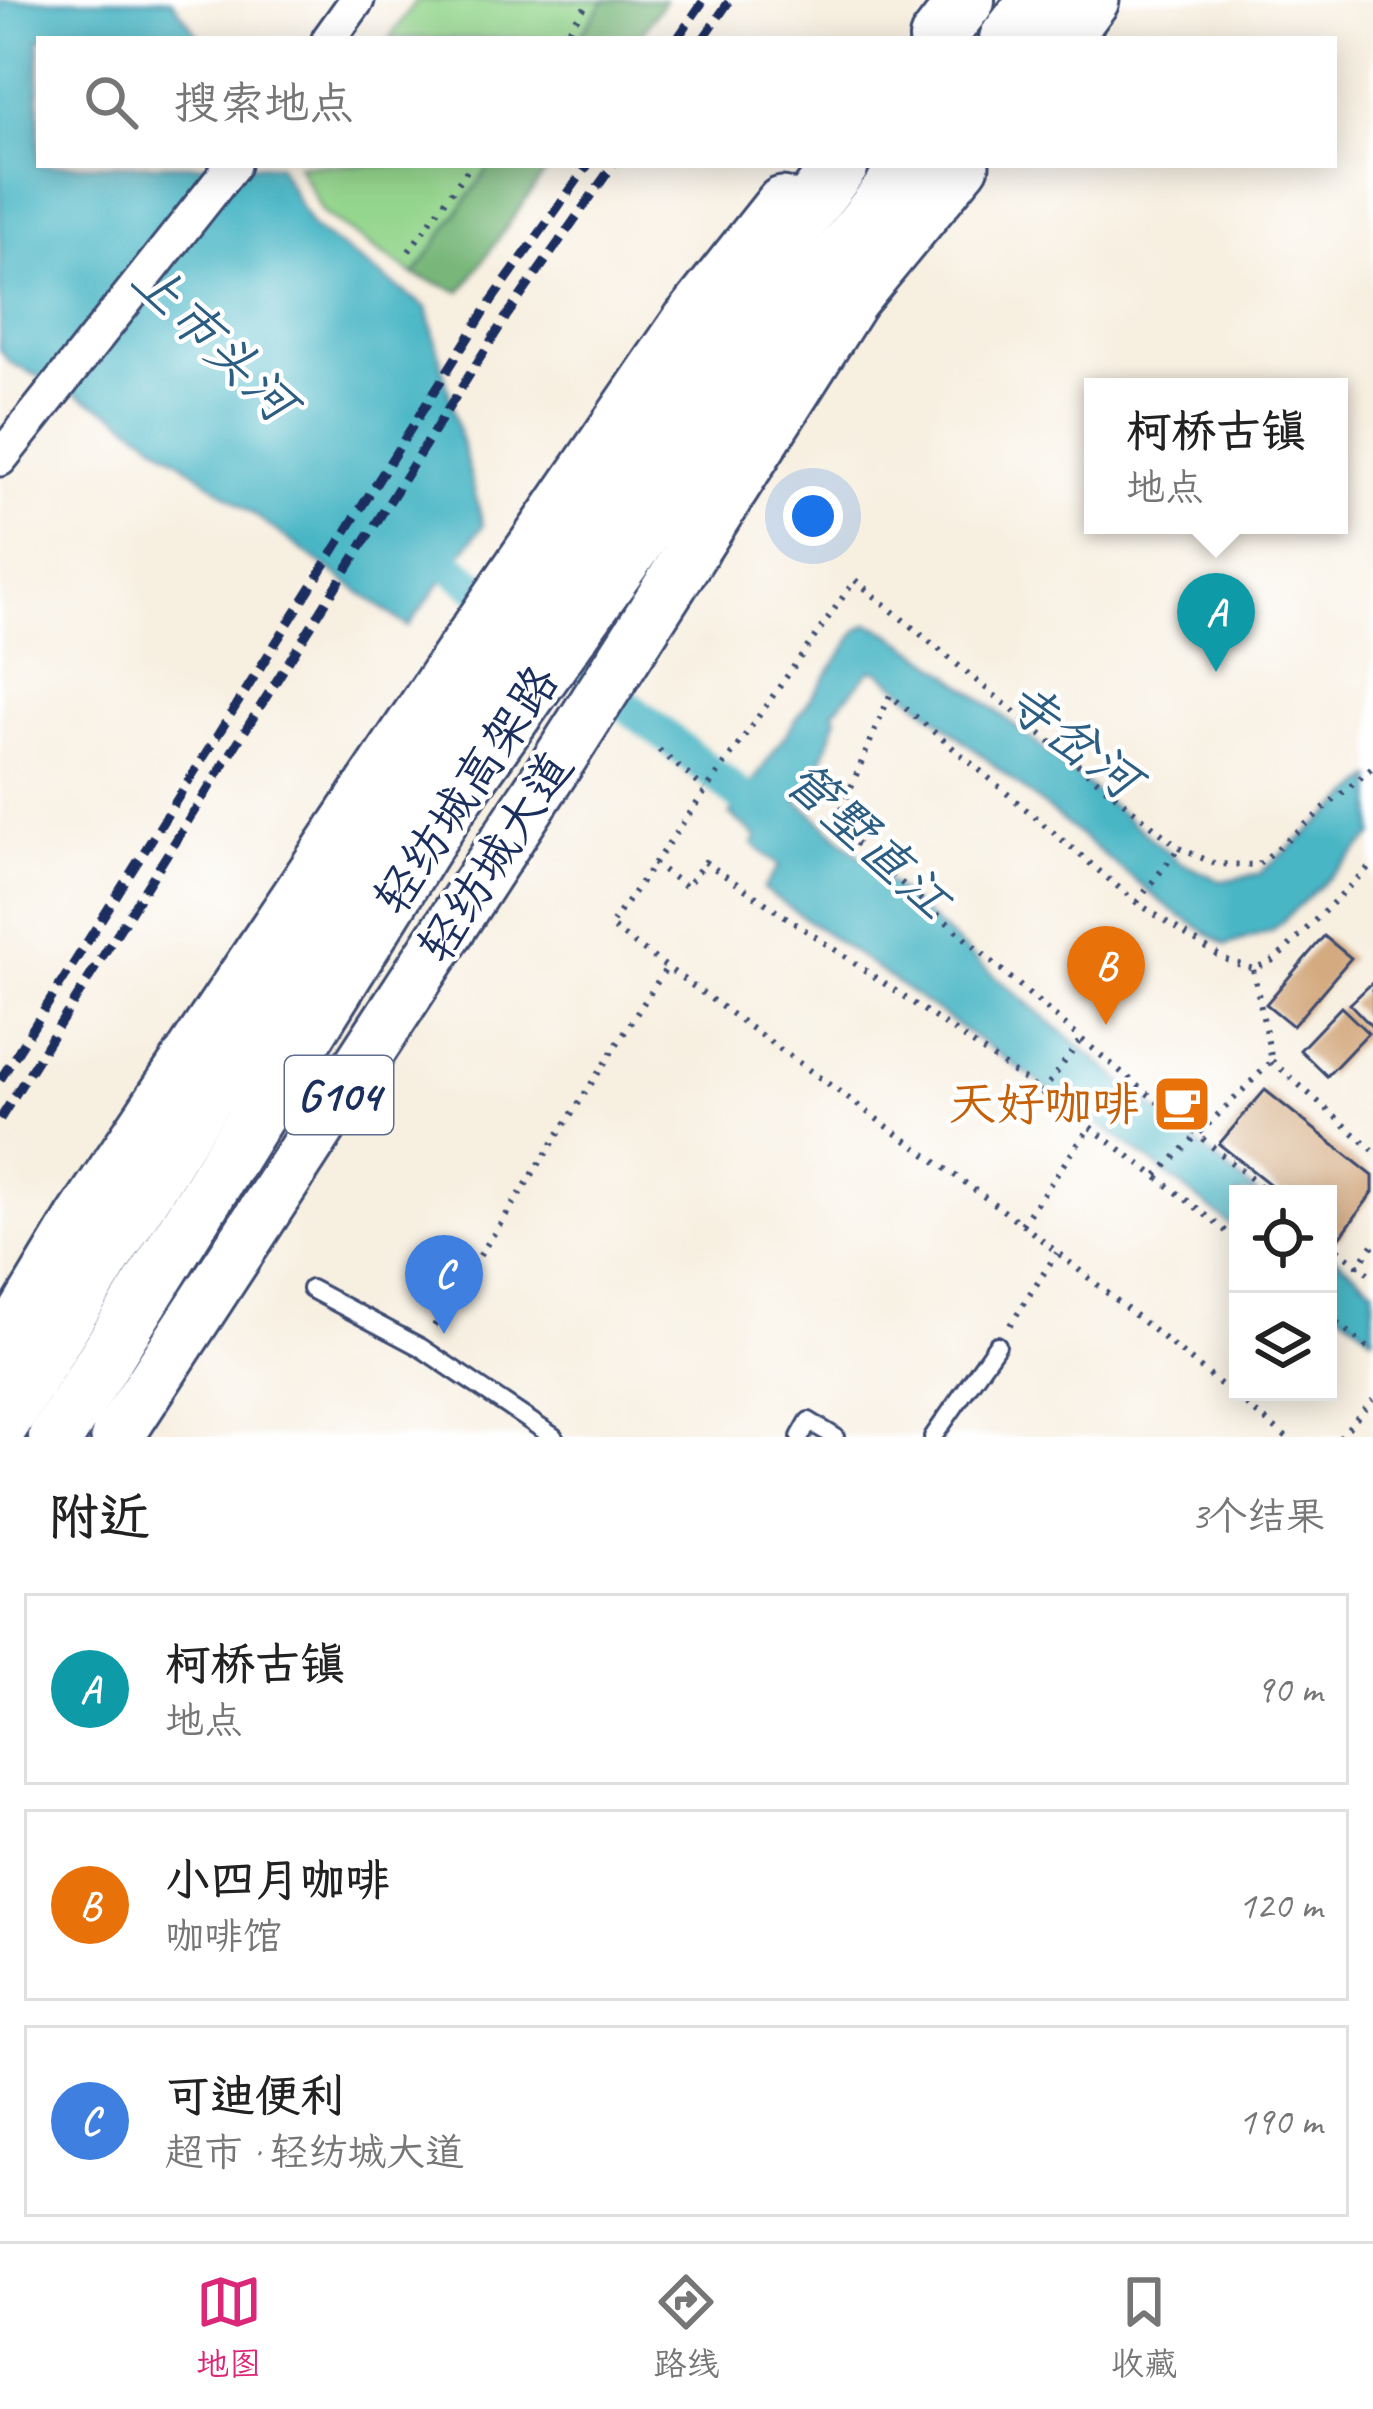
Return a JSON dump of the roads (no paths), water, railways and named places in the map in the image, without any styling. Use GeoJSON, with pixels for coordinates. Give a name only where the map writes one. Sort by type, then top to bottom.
{"type":"FeatureCollection","features":[{"type":"Feature","properties":{"kind":"highway"},"geometry":{"type":"LineString","coordinates":[[940,36],[967,0]]}},
{"type":"Feature","properties":{"kind":"highway"},"geometry":{"type":"LineString","coordinates":[[1009,36],[1037,0]]}},
{"type":"Feature","properties":{"kind":"highway","name":"轻纺城高架路"},"geometry":{"type":"LineString","coordinates":[[0,1426],[172,1142],[484,670],[839,168]]}},
{"type":"Feature","properties":{"kind":"highway","name":"轻纺城高架路"},"geometry":{"type":"LineString","coordinates":[[56,1437],[449,806],[818,284],[908,168]]}},
{"type":"Feature","properties":{"kind":"main road"},"geometry":{"type":"LineString","coordinates":[[914,36],[943,0]]}},
{"type":"Feature","properties":{"kind":"main road"},"geometry":{"type":"LineString","coordinates":[[1066,36],[1094,0]]}},
{"type":"Feature","properties":{"kind":"main road"},"geometry":{"type":"LineString","coordinates":[[0,1355],[81,1220],[446,675],[689,320],[810,168]]}},
{"type":"Feature","properties":{"kind":"main road","name":"轻纺城大道"},"geometry":{"type":"LineString","coordinates":[[117,1437],[563,754],[852,300],[961,168]]}},
{"type":"Feature","properties":{"kind":"street"},"geometry":{"type":"LineString","coordinates":[[331,36],[357,0]]}},
{"type":"Feature","properties":{"kind":"street"},"geometry":{"type":"LineString","coordinates":[[0,459],[231,168]]}},
{"type":"Feature","properties":{"kind":"lane"},"geometry":{"type":"LineString","coordinates":[[311,1289],[420,1347],[554,1437]]}},
{"type":"Feature","properties":{"kind":"lane"},"geometry":{"type":"LineString","coordinates":[[933,1437],[997,1345]]}},
{"type":"Feature","properties":{"kind":"lane"},"geometry":{"type":"LineString","coordinates":[[800,1437],[809,1421],[835,1437]]}},
{"type":"Feature","properties":{"kind":"water","name":"上市头河"},"geometry":{"type":"Polygon","coordinates":[[[0,0],[172,0],[199,36],[36,36],[36,168],[280,168],[312,227],[427,308],[483,525],[408,627],[117,415],[9,362],[0,349],[0,0]]]}},
{"type":"Feature","properties":{"kind":"water"},"geometry":{"type":"Polygon","coordinates":[[[867,624],[926,657],[1178,861],[1221,881],[1259,874],[1373,778],[1373,836],[1272,931],[1226,945],[1170,909],[880,672],[871,670],[833,712],[837,717],[818,773],[797,800],[983,966],[1247,1185],[1229,1185],[1229,1224],[1141,1154],[763,889],[779,866],[753,844],[757,837],[730,815],[858,630],[867,624]]]}},
{"type":"Feature","properties":{"kind":"water"},"geometry":{"type":"Polygon","coordinates":[[[1337,1258],[1373,1288],[1373,1337],[1337,1309],[1337,1258]]]}},
{"type":"Feature","properties":{"kind":"waterway","name":"管墅直江"},"geometry":{"type":"LineString","coordinates":[[428,549],[777,824]]}},
{"type":"Feature","properties":{"kind":"railway"},"geometry":{"type":"LineString","coordinates":[[679,36],[704,0]]}},
{"type":"Feature","properties":{"kind":"railway"},"geometry":{"type":"LineString","coordinates":[[705,36],[730,0]]}},
{"type":"Feature","properties":{"kind":"railway"},"geometry":{"type":"LineString","coordinates":[[0,1080],[492,300],[586,168]]}},
{"type":"Feature","properties":{"kind":"railway"},"geometry":{"type":"LineString","coordinates":[[0,1119],[506,317],[611,168]]}},
{"type":"Feature","properties":{"kind":"place","name":"柯桥古镇"},"geometry":{"type":"Point","coordinates":[1216,672]}},
{"type":"Feature","properties":{"kind":"place","name":"小四月咖啡"},"geometry":{"type":"Point","coordinates":[1106,1025]}},
{"type":"Feature","properties":{"kind":"place","name":"天好咖啡"},"geometry":{"type":"Point","coordinates":[1182,1104]}},
{"type":"Feature","properties":{"kind":"place","name":"可迪便利"},"geometry":{"type":"Point","coordinates":[444,1334]}},
{"type":"Feature","properties":{"kind":"water label","name":"寺岔河"},"geometry":{"type":"Point","coordinates":[1073,740]}}]}
